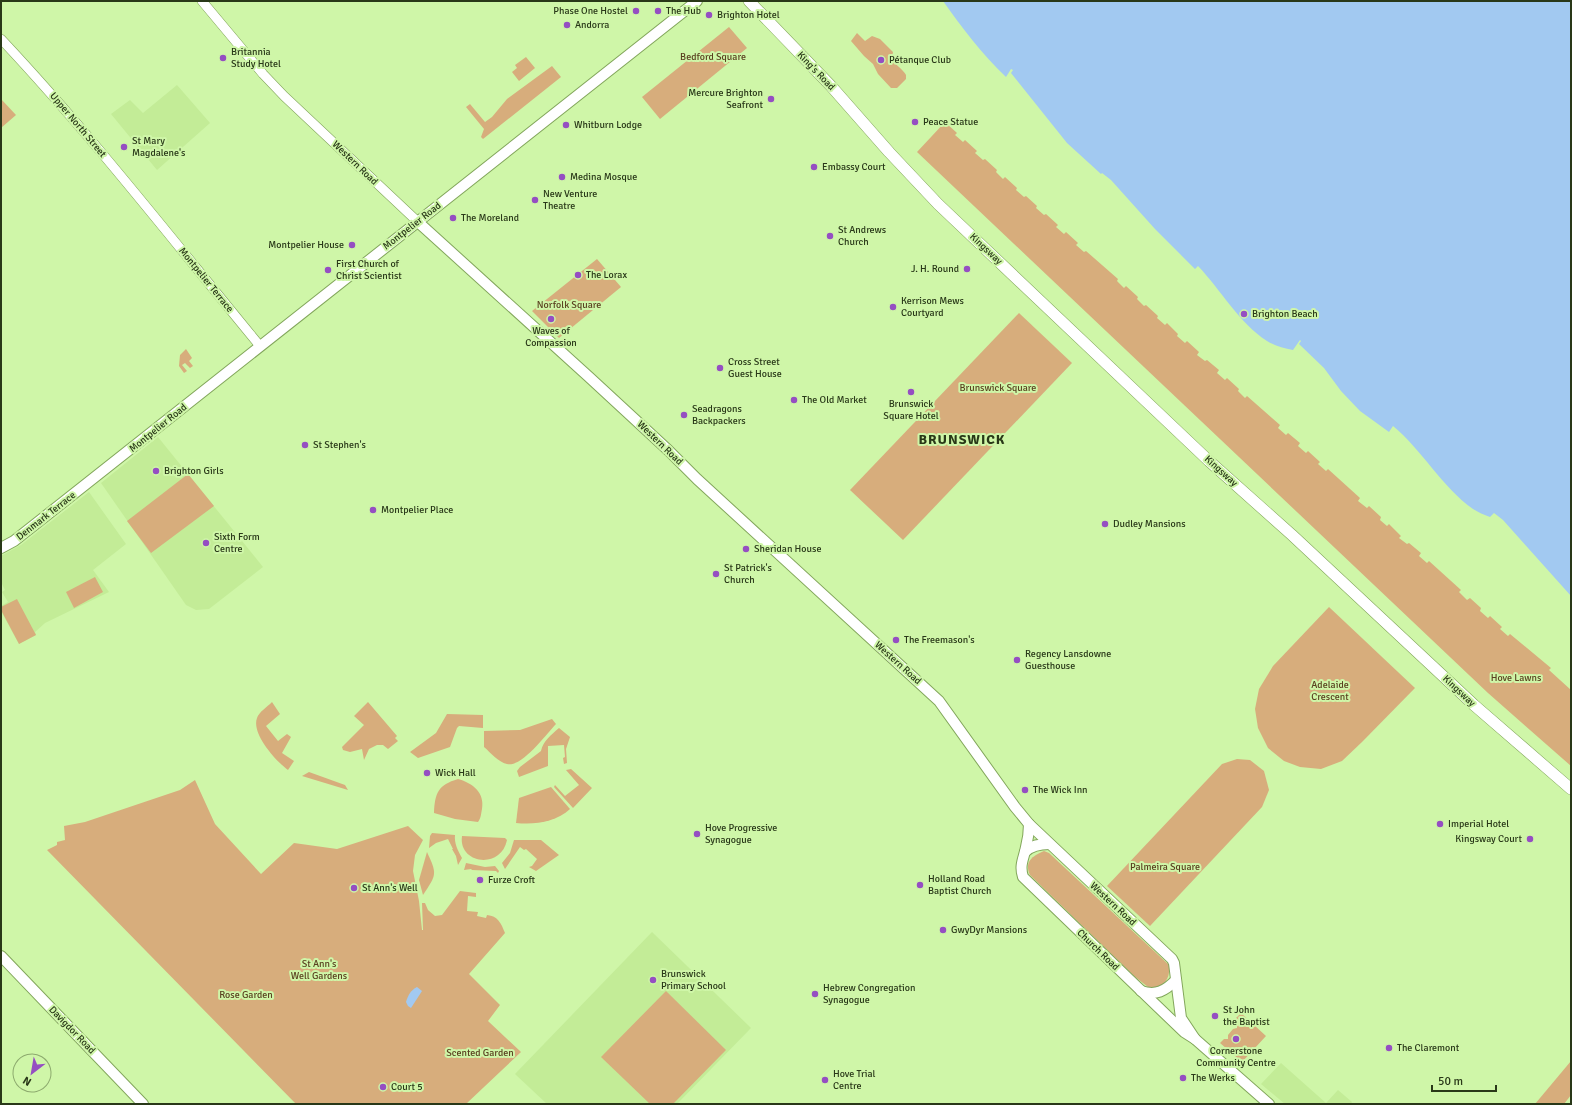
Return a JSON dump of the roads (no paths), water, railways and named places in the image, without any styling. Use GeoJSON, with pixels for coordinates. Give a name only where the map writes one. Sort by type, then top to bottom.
{"type":"FeatureCollection","features":[{"type":"Feature","properties":{"kind":"main road","name":"Montpelier Road"},"geometry":{"type":"LineString","coordinates":[[89,482],[697,1]]}},
{"type":"Feature","properties":{"kind":"main road","name":"King's Road"},"geometry":{"type":"LineString","coordinates":[[749,1],[831,86],[881,143]]}},
{"type":"Feature","properties":{"kind":"main road","name":"Kingsway"},"geometry":{"type":"LineString","coordinates":[[881,143],[938,204],[1210,461],[1474,705],[1571,789]]}},
{"type":"Feature","properties":{"kind":"main road","name":"Western Road"},"geometry":{"type":"LineString","coordinates":[[418,222],[555,346],[656,439],[696,479],[939,701],[1029,824],[1172,959],[1174,963],[1176,980]]}},
{"type":"Feature","properties":{"kind":"main road","name":"Denmark Terrace"},"geometry":{"type":"LineString","coordinates":[[1,548],[14,541],[89,482]]}},
{"type":"Feature","properties":{"kind":"main road","name":"Church Road"},"geometry":{"type":"LineString","coordinates":[[1029,824],[1025,852],[1021,861],[1021,871],[1023,877],[1184,1032],[1195,1039],[1269,1104]]}},
{"type":"Feature","properties":{"kind":"main road"},"geometry":{"type":"LineString","coordinates":[[1025,852],[1036,845],[1049,844]]}},
{"type":"Feature","properties":{"kind":"main road","name":"Davigdor Road"},"geometry":{"type":"LineString","coordinates":[[1,956],[143,1104]]}},
{"type":"Feature","properties":{"kind":"main road","name":"Church Road"},"geometry":{"type":"LineString","coordinates":[[1176,980],[1181,1018],[1195,1039]]}},
{"type":"Feature","properties":{"kind":"main road"},"geometry":{"type":"LineString","coordinates":[[1140,990],[1147,993],[1157,993],[1164,991],[1176,980]]}},
{"type":"Feature","properties":{"kind":"street","name":"Western Road"},"geometry":{"type":"LineString","coordinates":[[202,1],[263,74],[284,96],[418,222]]}},
{"type":"Feature","properties":{"kind":"street","name":"Upper North Street"},"geometry":{"type":"LineString","coordinates":[[1,39],[47,88],[153,213]]}},
{"type":"Feature","properties":{"kind":"street","name":"Montpelier Terrace"},"geometry":{"type":"LineString","coordinates":[[153,213],[260,346]]}},
{"type":"Feature","properties":{"kind":"water"},"geometry":{"type":"Polygon","coordinates":[[[943,1],[1571,1],[1571,596],[1503,520],[1494,513],[1490,517],[1473,509],[1442,480],[1414,446],[1393,426],[1389,432],[1360,411],[1341,391],[1324,368],[1299,344],[1301,341],[1300,340],[1293,350],[1273,344],[1257,334],[1239,316],[1198,266],[1195,269],[1155,229],[1111,180],[1102,173],[1101,174],[1067,143],[1011,73],[1013,70],[1011,69],[1006,77],[957,21],[943,1]]]}},
{"type":"Feature","properties":{"kind":"water"},"geometry":{"type":"Polygon","coordinates":[[[417,987],[422,991],[411,1008],[406,1002],[410,993],[417,987]]]}},
{"type":"Feature","properties":{"kind":"place","name":"Phase One Hostel"},"geometry":{"type":"Point","coordinates":[636,11]}},
{"type":"Feature","properties":{"kind":"place","name":"The Hub"},"geometry":{"type":"Point","coordinates":[658,11]}},
{"type":"Feature","properties":{"kind":"place","name":"Brighton Hotel"},"geometry":{"type":"Point","coordinates":[709,15]}},
{"type":"Feature","properties":{"kind":"place","name":"Andorra"},"geometry":{"type":"Point","coordinates":[567,25]}},
{"type":"Feature","properties":{"kind":"place","name":"Britannia Study Hotel"},"geometry":{"type":"Point","coordinates":[223,58]}},
{"type":"Feature","properties":{"kind":"place","name":"Pétanque Club"},"geometry":{"type":"Point","coordinates":[881,60]}},
{"type":"Feature","properties":{"kind":"place","name":"Mercure Brighton Seafront"},"geometry":{"type":"Point","coordinates":[771,99]}},
{"type":"Feature","properties":{"kind":"place","name":"Peace Statue"},"geometry":{"type":"Point","coordinates":[915,122]}},
{"type":"Feature","properties":{"kind":"place","name":"Whitburn Lodge"},"geometry":{"type":"Point","coordinates":[566,125]}},
{"type":"Feature","properties":{"kind":"place","name":"St Mary Magdalene's"},"geometry":{"type":"Point","coordinates":[124,147]}},
{"type":"Feature","properties":{"kind":"place","name":"Embassy Court"},"geometry":{"type":"Point","coordinates":[814,167]}},
{"type":"Feature","properties":{"kind":"place","name":"Medina Mosque"},"geometry":{"type":"Point","coordinates":[562,177]}},
{"type":"Feature","properties":{"kind":"place","name":"New Venture Theatre"},"geometry":{"type":"Point","coordinates":[535,200]}},
{"type":"Feature","properties":{"kind":"place","name":"The Moreland"},"geometry":{"type":"Point","coordinates":[453,218]}},
{"type":"Feature","properties":{"kind":"place","name":"St Andrews Church"},"geometry":{"type":"Point","coordinates":[830,236]}},
{"type":"Feature","properties":{"kind":"place","name":"Montpelier House"},"geometry":{"type":"Point","coordinates":[352,245]}},
{"type":"Feature","properties":{"kind":"place","name":"J. H. Round"},"geometry":{"type":"Point","coordinates":[967,269]}},
{"type":"Feature","properties":{"kind":"place","name":"First Church of Christ Scientist"},"geometry":{"type":"Point","coordinates":[328,270]}},
{"type":"Feature","properties":{"kind":"place","name":"The Lorax"},"geometry":{"type":"Point","coordinates":[578,275]}},
{"type":"Feature","properties":{"kind":"place","name":"Kerrison Mews Courtyard"},"geometry":{"type":"Point","coordinates":[893,307]}},
{"type":"Feature","properties":{"kind":"place","name":"Brighton Beach"},"geometry":{"type":"Point","coordinates":[1244,314]}},
{"type":"Feature","properties":{"kind":"place","name":"Waves of Compassion"},"geometry":{"type":"Point","coordinates":[551,319]}},
{"type":"Feature","properties":{"kind":"place","name":"Cross Street Guest House"},"geometry":{"type":"Point","coordinates":[720,368]}},
{"type":"Feature","properties":{"kind":"place","name":"Brunswick Square Hotel"},"geometry":{"type":"Point","coordinates":[911,392]}},
{"type":"Feature","properties":{"kind":"place","name":"The Old Market"},"geometry":{"type":"Point","coordinates":[794,400]}},
{"type":"Feature","properties":{"kind":"place","name":"Seadragons Backpackers"},"geometry":{"type":"Point","coordinates":[684,415]}},
{"type":"Feature","properties":{"kind":"place","name":"St Stephen's"},"geometry":{"type":"Point","coordinates":[305,445]}},
{"type":"Feature","properties":{"kind":"place","name":"Brighton Girls"},"geometry":{"type":"Point","coordinates":[156,471]}},
{"type":"Feature","properties":{"kind":"place","name":"Montpelier Place"},"geometry":{"type":"Point","coordinates":[373,510]}},
{"type":"Feature","properties":{"kind":"place","name":"Dudley Mansions"},"geometry":{"type":"Point","coordinates":[1105,524]}},
{"type":"Feature","properties":{"kind":"place","name":"Sixth Form Centre"},"geometry":{"type":"Point","coordinates":[206,543]}},
{"type":"Feature","properties":{"kind":"place","name":"Sheridan House"},"geometry":{"type":"Point","coordinates":[746,549]}},
{"type":"Feature","properties":{"kind":"place","name":"St Patrick's Church"},"geometry":{"type":"Point","coordinates":[716,574]}},
{"type":"Feature","properties":{"kind":"place","name":"The Freemason's"},"geometry":{"type":"Point","coordinates":[896,640]}},
{"type":"Feature","properties":{"kind":"place","name":"Regency Lansdowne Guesthouse"},"geometry":{"type":"Point","coordinates":[1017,660]}},
{"type":"Feature","properties":{"kind":"place","name":"Wick Hall"},"geometry":{"type":"Point","coordinates":[427,773]}},
{"type":"Feature","properties":{"kind":"place","name":"The Wick Inn"},"geometry":{"type":"Point","coordinates":[1025,790]}},
{"type":"Feature","properties":{"kind":"place","name":"Imperial Hotel"},"geometry":{"type":"Point","coordinates":[1440,824]}},
{"type":"Feature","properties":{"kind":"place","name":"Hove Progressive Synagogue"},"geometry":{"type":"Point","coordinates":[697,834]}},
{"type":"Feature","properties":{"kind":"place","name":"Kingsway Court"},"geometry":{"type":"Point","coordinates":[1530,839]}},
{"type":"Feature","properties":{"kind":"place","name":"Furze Croft"},"geometry":{"type":"Point","coordinates":[480,880]}},
{"type":"Feature","properties":{"kind":"place","name":"Holland Road Baptist Church"},"geometry":{"type":"Point","coordinates":[920,885]}},
{"type":"Feature","properties":{"kind":"place","name":"St Ann's Well"},"geometry":{"type":"Point","coordinates":[354,888]}},
{"type":"Feature","properties":{"kind":"place","name":"GwyDyr Mansions"},"geometry":{"type":"Point","coordinates":[943,930]}},
{"type":"Feature","properties":{"kind":"place","name":"Brunswick Primary School"},"geometry":{"type":"Point","coordinates":[653,980]}},
{"type":"Feature","properties":{"kind":"place","name":"Hebrew Congregation Synagogue"},"geometry":{"type":"Point","coordinates":[815,994]}},
{"type":"Feature","properties":{"kind":"place","name":"St John the Baptist"},"geometry":{"type":"Point","coordinates":[1215,1016]}},
{"type":"Feature","properties":{"kind":"place","name":"Cornerstone Community Centre"},"geometry":{"type":"Point","coordinates":[1236,1039]}},
{"type":"Feature","properties":{"kind":"place","name":"The Claremont"},"geometry":{"type":"Point","coordinates":[1389,1048]}},
{"type":"Feature","properties":{"kind":"place","name":"The Werks"},"geometry":{"type":"Point","coordinates":[1183,1078]}},
{"type":"Feature","properties":{"kind":"place","name":"Hove Trial Centre"},"geometry":{"type":"Point","coordinates":[825,1080]}},
{"type":"Feature","properties":{"kind":"place","name":"Court 5"},"geometry":{"type":"Point","coordinates":[383,1087]}},
{"type":"Feature","properties":{"kind":"district","name":"BRUNSWICK"},"geometry":{"type":"Point","coordinates":[962,439]}},
{"type":"Feature","properties":{"kind":"park label","name":"Bedford Square"},"geometry":{"type":"Point","coordinates":[713,57]}},
{"type":"Feature","properties":{"kind":"park label","name":"Norfolk Square"},"geometry":{"type":"Point","coordinates":[569,305]}},
{"type":"Feature","properties":{"kind":"park label","name":"Brunswick Square"},"geometry":{"type":"Point","coordinates":[998,388]}},
{"type":"Feature","properties":{"kind":"park label","name":"Hove Lawns"},"geometry":{"type":"Point","coordinates":[1516,678]}},
{"type":"Feature","properties":{"kind":"park label","name":"Adelaide Crescent"},"geometry":{"type":"Point","coordinates":[1330,690]}},
{"type":"Feature","properties":{"kind":"park label","name":"Palmeira Square"},"geometry":{"type":"Point","coordinates":[1165,867]}},
{"type":"Feature","properties":{"kind":"park label","name":"St Ann's Well Gardens"},"geometry":{"type":"Point","coordinates":[319,970]}},
{"type":"Feature","properties":{"kind":"park label","name":"Rose Garden"},"geometry":{"type":"Point","coordinates":[246,995]}},
{"type":"Feature","properties":{"kind":"park label","name":"Scented Garden"},"geometry":{"type":"Point","coordinates":[480,1053]}}]}
